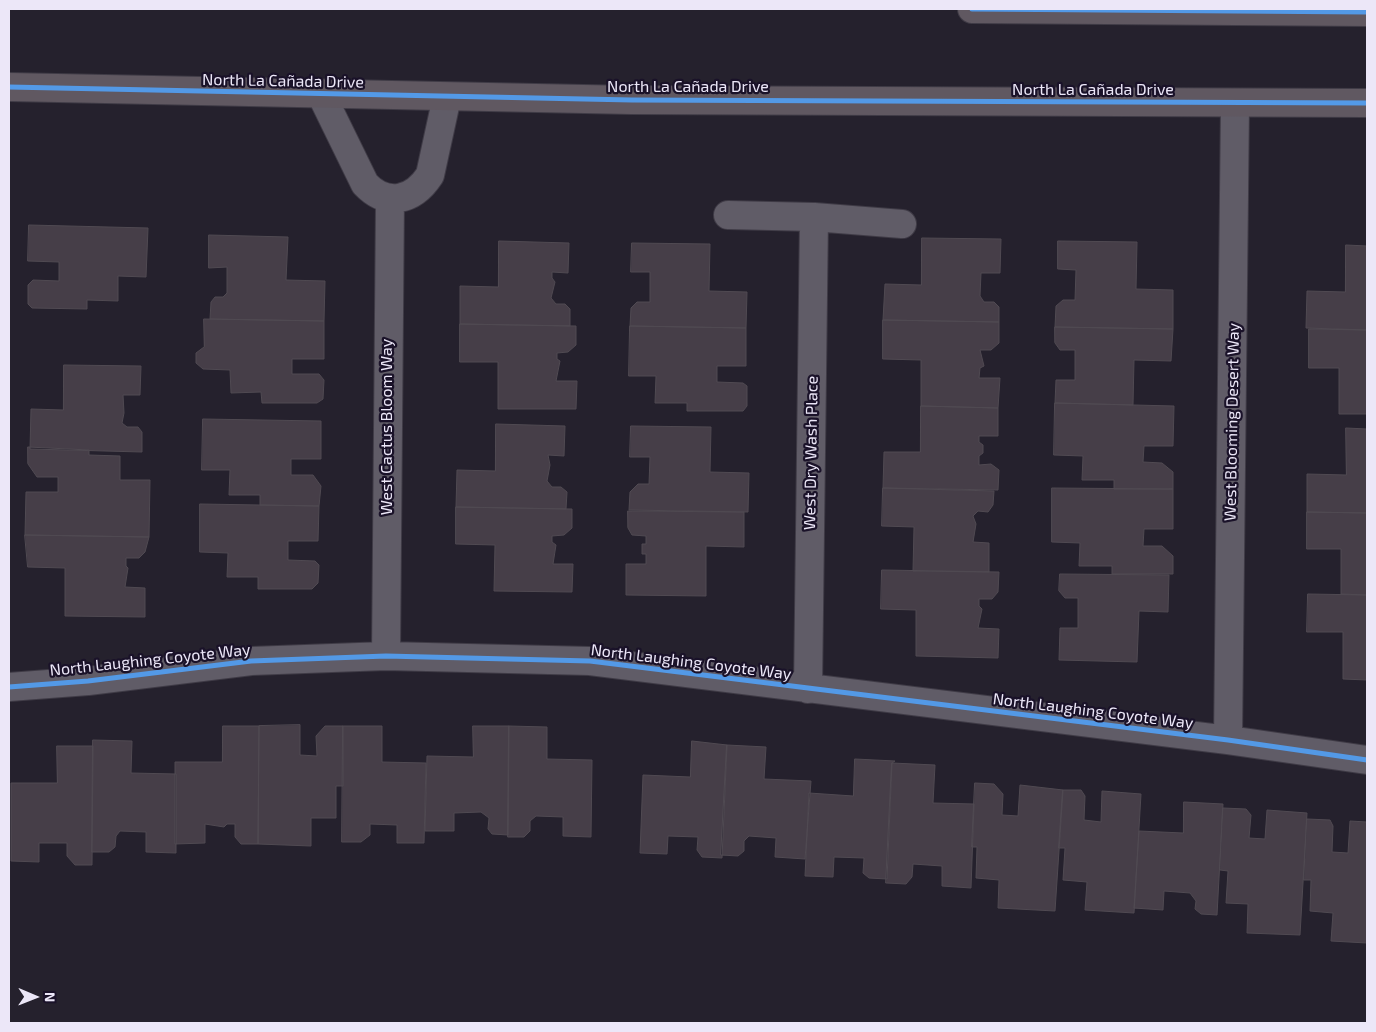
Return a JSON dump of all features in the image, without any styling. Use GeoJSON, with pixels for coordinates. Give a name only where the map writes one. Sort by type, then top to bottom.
{"type":"FeatureCollection","features":[{"type":"Feature","properties":{"kind":"main road"},"geometry":{"type":"LineString","coordinates":[[972,9],[1367,12]]}},
{"type":"Feature","properties":{"kind":"main road","name":"North La Cañada Drive"},"geometry":{"type":"LineString","coordinates":[[9,87],[447,97],[1235,104],[1367,103]]}},
{"type":"Feature","properties":{"kind":"street"},"geometry":{"type":"LineString","coordinates":[[321,94],[365,184],[375,194],[390,199],[412,194],[423,186],[430,175],[447,97]]}},
{"type":"Feature","properties":{"kind":"street","name":"West Blooming Desert Way"},"geometry":{"type":"LineString","coordinates":[[1228,740],[1235,104]]}},
{"type":"Feature","properties":{"kind":"street","name":"West Cactus Bloom Way"},"geometry":{"type":"LineString","coordinates":[[386,656],[390,199]]}},
{"type":"Feature","properties":{"kind":"street"},"geometry":{"type":"LineString","coordinates":[[728,215],[814,217],[902,224]]}},
{"type":"Feature","properties":{"kind":"street","name":"West Dry Wash Place"},"geometry":{"type":"LineString","coordinates":[[808,688],[814,217]]}},
{"type":"Feature","properties":{"kind":"street","name":"North Laughing Coyote Way"},"geometry":{"type":"LineString","coordinates":[[9,687],[88,681],[251,661],[386,656],[590,661],[1228,740],[1367,760]]}},
{"type":"Feature","properties":{"kind":"building"},"geometry":{"type":"Polygon","coordinates":[[[29,225],[148,228],[146,277],[118,276],[118,301],[87,300],[87,309],[32,308],[28,304],[28,285],[33,280],[59,281],[59,262],[28,261],[29,225]]]}},
{"type":"Feature","properties":{"kind":"building"},"geometry":{"type":"Polygon","coordinates":[[[209,235],[288,237],[286,280],[325,281],[324,321],[210,319],[211,302],[215,297],[223,297],[227,293],[227,267],[209,268],[209,235]]]}},
{"type":"Feature","properties":{"kind":"building"},"geometry":{"type":"Polygon","coordinates":[[[922,238],[1001,239],[1000,273],[981,273],[980,296],[984,302],[994,302],[999,307],[999,322],[883,320],[885,284],[921,285],[922,238]]]}},
{"type":"Feature","properties":{"kind":"building"},"geometry":{"type":"Polygon","coordinates":[[[499,241],[569,243],[568,273],[552,272],[552,278],[555,282],[551,298],[556,304],[565,304],[570,309],[570,326],[460,324],[460,286],[498,287],[499,241]]]}},
{"type":"Feature","properties":{"kind":"building"},"geometry":{"type":"Polygon","coordinates":[[[1058,241],[1137,242],[1136,289],[1173,290],[1173,329],[1055,327],[1056,306],[1063,300],[1075,300],[1076,270],[1058,269],[1058,241]]]}},
{"type":"Feature","properties":{"kind":"building"},"geometry":{"type":"Polygon","coordinates":[[[632,243],[710,244],[709,291],[747,292],[746,328],[630,326],[631,308],[637,302],[650,302],[650,272],[631,272],[632,243]]]}},
{"type":"Feature","properties":{"kind":"building"},"geometry":{"type":"Polygon","coordinates":[[[1346,245],[1367,246],[1367,330],[1306,328],[1307,291],[1345,292],[1346,245]]]}},
{"type":"Feature","properties":{"kind":"building"},"geometry":{"type":"Polygon","coordinates":[[[204,319],[324,321],[324,359],[292,359],[292,374],[319,374],[324,380],[323,399],[317,403],[262,403],[261,392],[231,393],[230,370],[203,369],[196,363],[196,353],[204,347],[204,319]]]}},
{"type":"Feature","properties":{"kind":"building"},"geometry":{"type":"Polygon","coordinates":[[[883,320],[999,322],[999,343],[991,350],[980,350],[984,366],[980,368],[979,378],[1000,378],[998,408],[921,406],[921,360],[883,359],[883,320]]]}},
{"type":"Feature","properties":{"kind":"building"},"geometry":{"type":"Polygon","coordinates":[[[460,324],[576,326],[576,345],[568,352],[557,353],[557,359],[560,361],[556,381],[577,381],[576,409],[498,409],[498,362],[460,362],[460,324]]]}},
{"type":"Feature","properties":{"kind":"building"},"geometry":{"type":"Polygon","coordinates":[[[630,326],[746,328],[746,366],[717,366],[717,382],[743,383],[747,386],[747,406],[743,411],[687,411],[687,403],[655,403],[656,376],[629,376],[630,326]]]}},
{"type":"Feature","properties":{"kind":"building"},"geometry":{"type":"Polygon","coordinates":[[[1055,327],[1173,329],[1171,361],[1134,360],[1133,405],[1055,403],[1056,380],[1075,380],[1075,350],[1060,350],[1055,343],[1055,327]]]}},
{"type":"Feature","properties":{"kind":"building"},"geometry":{"type":"Polygon","coordinates":[[[1309,329],[1367,330],[1367,414],[1339,414],[1339,368],[1309,368],[1309,329]]]}},
{"type":"Feature","properties":{"kind":"building"},"geometry":{"type":"Polygon","coordinates":[[[64,365],[141,366],[140,395],[123,395],[124,413],[122,423],[127,427],[138,427],[142,432],[142,452],[30,449],[31,409],[63,410],[64,365]]]}},
{"type":"Feature","properties":{"kind":"building"},"geometry":{"type":"Polygon","coordinates":[[[1055,403],[1174,406],[1173,446],[1144,446],[1143,462],[1162,463],[1173,472],[1173,489],[1114,489],[1114,480],[1082,480],[1083,456],[1054,455],[1055,403]]]}},
{"type":"Feature","properties":{"kind":"building"},"geometry":{"type":"Polygon","coordinates":[[[921,406],[998,408],[998,436],[979,436],[979,442],[983,445],[983,453],[979,456],[979,465],[991,464],[999,470],[998,490],[883,488],[884,452],[920,452],[921,406]]]}},
{"type":"Feature","properties":{"kind":"building"},"geometry":{"type":"Polygon","coordinates":[[[203,419],[321,421],[321,459],[291,459],[291,475],[313,475],[321,486],[319,506],[260,505],[260,495],[229,495],[230,470],[202,470],[203,419]]]}},
{"type":"Feature","properties":{"kind":"building"},"geometry":{"type":"Polygon","coordinates":[[[496,424],[565,426],[564,456],[548,455],[550,465],[547,481],[552,487],[561,487],[567,492],[566,509],[456,507],[457,470],[495,471],[496,424]]]}},
{"type":"Feature","properties":{"kind":"building"},"geometry":{"type":"Polygon","coordinates":[[[631,426],[711,427],[710,472],[749,473],[748,512],[629,510],[630,492],[638,484],[649,484],[650,457],[630,457],[631,426]]]}},
{"type":"Feature","properties":{"kind":"building"},"geometry":{"type":"Polygon","coordinates":[[[1346,428],[1367,429],[1367,513],[1307,512],[1307,474],[1346,475],[1346,428]]]}},
{"type":"Feature","properties":{"kind":"building"},"geometry":{"type":"Polygon","coordinates":[[[28,447],[89,450],[89,455],[120,456],[120,480],[150,480],[149,537],[25,535],[26,492],[58,492],[58,477],[37,477],[28,464],[28,447]]]}},
{"type":"Feature","properties":{"kind":"building"},"geometry":{"type":"Polygon","coordinates":[[[883,488],[994,491],[993,505],[988,512],[978,511],[973,516],[976,524],[973,542],[989,543],[989,572],[913,571],[914,527],[882,526],[883,488]]]}},
{"type":"Feature","properties":{"kind":"building"},"geometry":{"type":"Polygon","coordinates":[[[1052,488],[1173,489],[1173,529],[1144,529],[1143,546],[1162,546],[1173,556],[1173,574],[1112,574],[1112,566],[1079,566],[1080,543],[1052,542],[1052,488]]]}},
{"type":"Feature","properties":{"kind":"building"},"geometry":{"type":"Polygon","coordinates":[[[200,504],[319,506],[318,541],[288,541],[288,560],[315,561],[319,565],[318,583],[312,589],[258,589],[258,577],[227,577],[228,553],[200,552],[200,504]]]}},
{"type":"Feature","properties":{"kind":"building"},"geometry":{"type":"Polygon","coordinates":[[[456,507],[572,509],[572,528],[564,535],[552,536],[552,542],[556,545],[553,564],[573,564],[572,592],[494,591],[495,545],[456,544],[456,507]]]}},
{"type":"Feature","properties":{"kind":"building"},"geometry":{"type":"Polygon","coordinates":[[[628,511],[744,512],[744,547],[706,546],[706,596],[626,595],[626,564],[646,564],[646,554],[642,554],[642,544],[646,544],[646,536],[632,535],[628,528],[628,511]]]}},
{"type":"Feature","properties":{"kind":"building"},"geometry":{"type":"Polygon","coordinates":[[[1307,512],[1367,513],[1367,595],[1341,594],[1341,549],[1307,549],[1307,512]]]}},
{"type":"Feature","properties":{"kind":"building"},"geometry":{"type":"Polygon","coordinates":[[[25,535],[149,537],[145,552],[139,558],[126,558],[126,566],[128,568],[125,587],[145,588],[145,617],[65,616],[65,568],[28,567],[25,535]]]}},
{"type":"Feature","properties":{"kind":"building"},"geometry":{"type":"Polygon","coordinates":[[[882,570],[999,572],[998,592],[992,599],[979,599],[979,606],[982,609],[978,628],[999,629],[998,658],[916,656],[916,610],[881,609],[882,570]]]}},
{"type":"Feature","properties":{"kind":"building"},"geometry":{"type":"Polygon","coordinates":[[[1060,574],[1169,575],[1168,612],[1139,611],[1137,662],[1059,660],[1060,628],[1078,628],[1078,598],[1065,598],[1059,591],[1060,574]]]}},
{"type":"Feature","properties":{"kind":"building"},"geometry":{"type":"Polygon","coordinates":[[[1308,594],[1367,595],[1367,680],[1343,679],[1343,632],[1307,632],[1308,594]]]}},
{"type":"Feature","properties":{"kind":"building"},"geometry":{"type":"Polygon","coordinates":[[[300,725],[300,755],[317,756],[316,736],[325,726],[343,726],[343,786],[336,786],[336,818],[311,818],[311,846],[258,844],[259,726],[300,725]]]}},
{"type":"Feature","properties":{"kind":"building"},"geometry":{"type":"Polygon","coordinates":[[[223,726],[259,726],[258,844],[241,844],[235,837],[235,824],[227,824],[224,827],[205,824],[205,843],[175,844],[175,762],[222,762],[223,726]]]}},
{"type":"Feature","properties":{"kind":"building"},"geometry":{"type":"Polygon","coordinates":[[[343,726],[382,726],[382,762],[426,763],[424,843],[397,843],[397,825],[370,824],[370,835],[361,842],[342,842],[343,726]]]}},
{"type":"Feature","properties":{"kind":"building"},"geometry":{"type":"Polygon","coordinates":[[[473,726],[509,726],[508,835],[492,834],[488,829],[489,818],[481,812],[454,813],[454,831],[425,831],[427,756],[473,757],[473,726]]]}},
{"type":"Feature","properties":{"kind":"building"},"geometry":{"type":"Polygon","coordinates":[[[509,726],[547,727],[547,759],[592,760],[591,837],[563,836],[563,817],[536,816],[530,821],[530,831],[524,837],[508,837],[509,726]]]}},
{"type":"Feature","properties":{"kind":"building"},"geometry":{"type":"Polygon","coordinates":[[[93,740],[132,741],[131,773],[176,774],[176,853],[146,852],[146,832],[120,831],[116,836],[115,847],[109,852],[92,852],[93,740]]]}},
{"type":"Feature","properties":{"kind":"building"},"geometry":{"type":"Polygon","coordinates":[[[692,741],[727,745],[722,858],[702,857],[697,850],[698,837],[668,836],[667,854],[640,853],[643,775],[690,777],[692,741]]]}},
{"type":"Feature","properties":{"kind":"building"},"geometry":{"type":"Polygon","coordinates":[[[727,745],[766,747],[764,779],[811,781],[805,859],[775,857],[776,838],[749,836],[744,841],[744,851],[738,856],[721,855],[727,745]]]}},
{"type":"Feature","properties":{"kind":"building"},"geometry":{"type":"Polygon","coordinates":[[[57,746],[93,746],[92,865],[75,865],[67,856],[67,843],[39,843],[39,862],[11,861],[11,783],[57,783],[57,746]]]}},
{"type":"Feature","properties":{"kind":"building"},"geometry":{"type":"Polygon","coordinates":[[[855,759],[895,761],[892,763],[887,879],[869,878],[863,873],[864,858],[834,857],[833,877],[805,876],[809,793],[853,796],[855,759]]]}},
{"type":"Feature","properties":{"kind":"building"},"geometry":{"type":"Polygon","coordinates":[[[892,763],[935,765],[933,803],[974,804],[971,888],[942,886],[942,866],[913,864],[912,877],[906,884],[886,883],[892,763]]]}},
{"type":"Feature","properties":{"kind":"building"},"geometry":{"type":"Polygon","coordinates":[[[975,783],[994,784],[1003,794],[1002,815],[1018,816],[1020,785],[1063,790],[1055,911],[998,908],[999,880],[976,878],[977,847],[972,847],[975,783]]]}},
{"type":"Feature","properties":{"kind":"building"},"geometry":{"type":"Polygon","coordinates":[[[1063,790],[1081,790],[1085,796],[1084,820],[1101,822],[1102,791],[1141,794],[1134,913],[1085,910],[1087,882],[1063,880],[1065,848],[1059,848],[1063,790]]]}},
{"type":"Feature","properties":{"kind":"building"},"geometry":{"type":"Polygon","coordinates":[[[1184,802],[1223,804],[1217,915],[1201,914],[1195,909],[1196,901],[1190,893],[1164,891],[1163,910],[1134,908],[1139,831],[1183,833],[1184,802]]]}},
{"type":"Feature","properties":{"kind":"building"},"geometry":{"type":"Polygon","coordinates":[[[1223,808],[1246,809],[1251,815],[1249,838],[1265,839],[1267,810],[1307,813],[1300,935],[1247,933],[1248,904],[1226,903],[1228,871],[1220,870],[1223,808]]]}},
{"type":"Feature","properties":{"kind":"building"},"geometry":{"type":"Polygon","coordinates":[[[1307,819],[1330,820],[1333,826],[1332,852],[1348,853],[1350,821],[1367,822],[1367,943],[1331,941],[1333,913],[1310,911],[1311,880],[1304,880],[1307,819]]]}},
{"type":"Feature","properties":{"kind":"cycle path"},"geometry":{"type":"LineString","coordinates":[[972,9],[1367,12]]}},
{"type":"Feature","properties":{"kind":"cycle path"},"geometry":{"type":"LineString","coordinates":[[9,87],[632,100],[1367,103]]}},
{"type":"Feature","properties":{"kind":"cycle path"},"geometry":{"type":"LineString","coordinates":[[9,687],[88,681],[251,661],[386,656],[590,661],[1228,740],[1367,760]]}}]}
